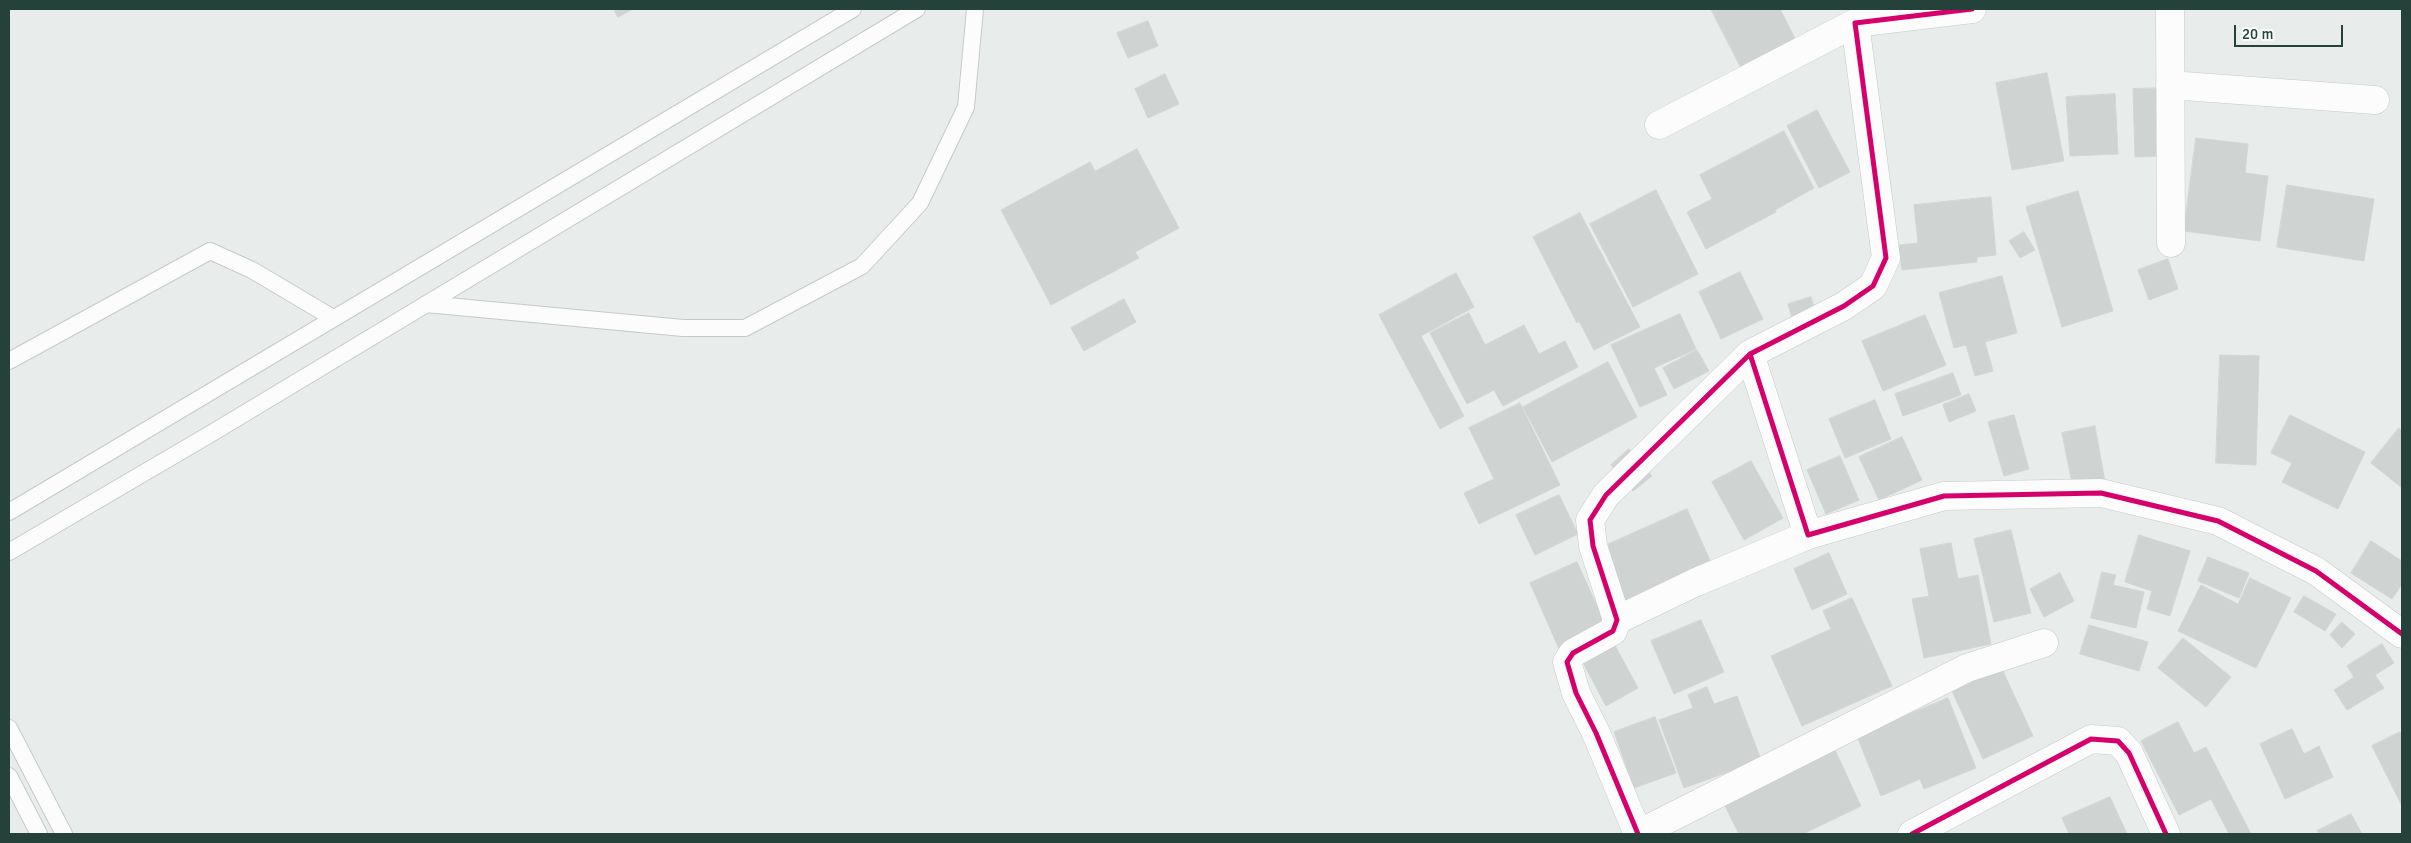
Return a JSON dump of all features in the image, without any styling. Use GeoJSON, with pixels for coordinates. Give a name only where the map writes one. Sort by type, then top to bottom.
{"type":"FeatureCollection","features":[{"type":"Feature","properties":{"kind":"street"},"geometry":{"type":"LineString","coordinates":[[1659,125],[1855,23],[1972,9]]}},
{"type":"Feature","properties":{"kind":"street"},"geometry":{"type":"LineString","coordinates":[[2170,9],[2171,243]]}},
{"type":"Feature","properties":{"kind":"street"},"geometry":{"type":"LineString","coordinates":[[1855,23],[1886,258],[1873,286],[1844,306],[1750,354],[1606,495],[1590,520],[1593,546],[1617,620],[1613,631],[1573,653],[1567,662],[1576,693],[1596,733],[1638,834],[1967,668],[2044,643]]}},
{"type":"Feature","properties":{"kind":"street"},"geometry":{"type":"LineString","coordinates":[[2170,85],[2375,100]]}},
{"type":"Feature","properties":{"kind":"street"},"geometry":{"type":"LineString","coordinates":[[1750,354],[1808,535]]}},
{"type":"Feature","properties":{"kind":"street"},"geometry":{"type":"LineString","coordinates":[[1617,620],[1711,575],[1808,535],[1944,496],[2101,494],[2218,521],[2316,571],[2402,634]]}},
{"type":"Feature","properties":{"kind":"street"},"geometry":{"type":"LineString","coordinates":[[1912,834],[2091,739],[2118,741],[2129,753],[2166,834]]}},
{"type":"Feature","properties":{"kind":"lane"},"geometry":{"type":"LineString","coordinates":[[9,512],[853,9]]}},
{"type":"Feature","properties":{"kind":"lane"},"geometry":{"type":"LineString","coordinates":[[9,552],[917,9]]}},
{"type":"Feature","properties":{"kind":"lane"},"geometry":{"type":"LineString","coordinates":[[426,304],[683,328],[746,328],[862,266],[920,202],[966,107],[975,9]]}},
{"type":"Feature","properties":{"kind":"lane"},"geometry":{"type":"LineString","coordinates":[[9,361],[210,251],[252,270],[333,318]]}},
{"type":"Feature","properties":{"kind":"lane"},"geometry":{"type":"LineString","coordinates":[[9,728],[64,834]]}},
{"type":"Feature","properties":{"kind":"lane"},"geometry":{"type":"LineString","coordinates":[[9,776],[39,834]]}},
{"type":"Feature","properties":{"kind":"building"},"geometry":{"type":"Polygon","coordinates":[[[614,9],[633,9],[618,17],[614,9]]]}},
{"type":"Feature","properties":{"kind":"building"},"geometry":{"type":"Polygon","coordinates":[[[1711,9],[1780,9],[1806,60],[1751,87],[1711,9]]]}},
{"type":"Feature","properties":{"kind":"building"},"geometry":{"type":"Polygon","coordinates":[[[1148,21],[1158,46],[1128,58],[1117,33],[1148,21]]]}},
{"type":"Feature","properties":{"kind":"building"},"geometry":{"type":"Polygon","coordinates":[[[2047,73],[2064,161],[2012,170],[1996,83],[2047,73]]]}},
{"type":"Feature","properties":{"kind":"building"},"geometry":{"type":"Polygon","coordinates":[[[1165,74],[1179,104],[1148,118],[1135,89],[1165,74]]]}},
{"type":"Feature","properties":{"kind":"building"},"geometry":{"type":"Polygon","coordinates":[[[2163,88],[2165,156],[2135,157],[2133,89],[2163,88]]]}},
{"type":"Feature","properties":{"kind":"building"},"geometry":{"type":"Polygon","coordinates":[[[2115,94],[2118,154],[2070,156],[2066,97],[2115,94]]]}},
{"type":"Feature","properties":{"kind":"building"},"geometry":{"type":"Polygon","coordinates":[[[1817,110],[1850,172],[1819,188],[1787,126],[1817,110]]]}},
{"type":"Feature","properties":{"kind":"building"},"geometry":{"type":"Polygon","coordinates":[[[1784,131],[1814,188],[1775,210],[1776,212],[1706,249],[1687,212],[1712,199],[1700,175],[1784,131]]]}},
{"type":"Feature","properties":{"kind":"building"},"geometry":{"type":"Polygon","coordinates":[[[2196,138],[2248,144],[2245,173],[2268,176],[2260,241],[2184,231],[2196,138]]]}},
{"type":"Feature","properties":{"kind":"building"},"geometry":{"type":"Polygon","coordinates":[[[1137,149],[1179,228],[1135,252],[1139,258],[1051,305],[1001,210],[1090,162],[1095,171],[1137,149]]]}},
{"type":"Feature","properties":{"kind":"building"},"geometry":{"type":"Polygon","coordinates":[[[2287,185],[2374,199],[2364,261],[2277,247],[2287,185]]]}},
{"type":"Feature","properties":{"kind":"building"},"geometry":{"type":"Polygon","coordinates":[[[1656,190],[1698,274],[1633,307],[1590,224],[1656,190]]]}},
{"type":"Feature","properties":{"kind":"building"},"geometry":{"type":"Polygon","coordinates":[[[2078,191],[2113,311],[2062,327],[2026,207],[2078,191]]]}},
{"type":"Feature","properties":{"kind":"building"},"geometry":{"type":"Polygon","coordinates":[[[1991,197],[1996,255],[1977,257],[1977,262],[1902,270],[1899,245],[1918,243],[1914,205],[1991,197]]]}},
{"type":"Feature","properties":{"kind":"building"},"geometry":{"type":"Polygon","coordinates":[[[1580,213],[1640,327],[1594,350],[1579,321],[1577,323],[1533,237],[1580,213]]]}},
{"type":"Feature","properties":{"kind":"building"},"geometry":{"type":"Polygon","coordinates":[[[2024,232],[2035,250],[2020,258],[2009,241],[2024,232]]]}},
{"type":"Feature","properties":{"kind":"building"},"geometry":{"type":"Polygon","coordinates":[[[2168,259],[2178,289],[2149,300],[2138,270],[2168,259]]]}},
{"type":"Feature","properties":{"kind":"building"},"geometry":{"type":"Polygon","coordinates":[[[1740,272],[1763,319],[1721,339],[1699,292],[1740,272]]]}},
{"type":"Feature","properties":{"kind":"building"},"geometry":{"type":"Polygon","coordinates":[[[1456,273],[1474,307],[1421,336],[1464,416],[1440,429],[1379,315],[1456,273]]]}},
{"type":"Feature","properties":{"kind":"building"},"geometry":{"type":"Polygon","coordinates":[[[2002,276],[2017,333],[1985,342],[1993,371],[1975,376],[1966,345],[1954,348],[1939,293],[2002,276]]]}},
{"type":"Feature","properties":{"kind":"building"},"geometry":{"type":"Polygon","coordinates":[[[1811,297],[1816,314],[1793,322],[1788,304],[1811,297]]]}},
{"type":"Feature","properties":{"kind":"building"},"geometry":{"type":"Polygon","coordinates":[[[1124,299],[1136,322],[1084,351],[1071,328],[1124,299]]]}},
{"type":"Feature","properties":{"kind":"building"},"geometry":{"type":"Polygon","coordinates":[[[1469,313],[1485,345],[1524,325],[1539,354],[1565,341],[1578,367],[1503,406],[1494,390],[1467,404],[1430,333],[1469,313]]]}},
{"type":"Feature","properties":{"kind":"building"},"geometry":{"type":"Polygon","coordinates":[[[1680,314],[1696,349],[1654,368],[1667,395],[1640,407],[1611,345],[1680,314]]]}},
{"type":"Feature","properties":{"kind":"building"},"geometry":{"type":"Polygon","coordinates":[[[1925,315],[1946,365],[1883,391],[1862,341],[1925,315]]]}},
{"type":"Feature","properties":{"kind":"building"},"geometry":{"type":"Polygon","coordinates":[[[1697,350],[1709,371],[1674,389],[1663,368],[1697,350]]]}},
{"type":"Feature","properties":{"kind":"building"},"geometry":{"type":"Polygon","coordinates":[[[2220,355],[2259,356],[2256,465],[2216,463],[2220,355]]]}},
{"type":"Feature","properties":{"kind":"building"},"geometry":{"type":"Polygon","coordinates":[[[1608,362],[1637,417],[1552,462],[1523,407],[1608,362]]]}},
{"type":"Feature","properties":{"kind":"building"},"geometry":{"type":"Polygon","coordinates":[[[1953,373],[1961,395],[1903,416],[1895,394],[1953,373]]]}},
{"type":"Feature","properties":{"kind":"building"},"geometry":{"type":"Polygon","coordinates":[[[1969,394],[1976,411],[1949,422],[1943,405],[1969,394]]]}},
{"type":"Feature","properties":{"kind":"building"},"geometry":{"type":"Polygon","coordinates":[[[1875,400],[1891,439],[1845,458],[1829,419],[1875,400]]]}},
{"type":"Feature","properties":{"kind":"building"},"geometry":{"type":"Polygon","coordinates":[[[1520,403],[1560,485],[1479,524],[1464,493],[1494,479],[1469,428],[1520,403]]]}},
{"type":"Feature","properties":{"kind":"building"},"geometry":{"type":"Polygon","coordinates":[[[2014,415],[2029,469],[2004,476],[1988,422],[2014,415]]]}},
{"type":"Feature","properties":{"kind":"building"},"geometry":{"type":"Polygon","coordinates":[[[2290,415],[2365,452],[2338,509],[2282,482],[2292,463],[2271,453],[2290,415]]]}},
{"type":"Feature","properties":{"kind":"building"},"geometry":{"type":"Polygon","coordinates":[[[2095,426],[2105,482],[2073,488],[2062,433],[2095,426]]]}},
{"type":"Feature","properties":{"kind":"building"},"geometry":{"type":"Polygon","coordinates":[[[2399,428],[2402,431],[2402,488],[2371,463],[2399,428]]]}},
{"type":"Feature","properties":{"kind":"building"},"geometry":{"type":"Polygon","coordinates":[[[1902,437],[1922,480],[1879,500],[1859,457],[1902,437]]]}},
{"type":"Feature","properties":{"kind":"building"},"geometry":{"type":"Polygon","coordinates":[[[1629,449],[1652,476],[1633,491],[1611,465],[1629,449]]]}},
{"type":"Feature","properties":{"kind":"building"},"geometry":{"type":"Polygon","coordinates":[[[1840,456],[1859,500],[1826,514],[1807,470],[1840,456]]]}},
{"type":"Feature","properties":{"kind":"building"},"geometry":{"type":"Polygon","coordinates":[[[1751,461],[1783,518],[1744,540],[1712,482],[1751,461]]]}},
{"type":"Feature","properties":{"kind":"building"},"geometry":{"type":"Polygon","coordinates":[[[1559,495],[1578,534],[1535,555],[1516,515],[1559,495]]]}},
{"type":"Feature","properties":{"kind":"building"},"geometry":{"type":"Polygon","coordinates":[[[1687,509],[1713,567],[1627,606],[1600,548],[1687,509]]]}},
{"type":"Feature","properties":{"kind":"building"},"geometry":{"type":"Polygon","coordinates":[[[2011,530],[2031,613],[1994,622],[1974,539],[2011,530]]]}},
{"type":"Feature","properties":{"kind":"building"},"geometry":{"type":"Polygon","coordinates":[[[2139,535],[2190,551],[2170,616],[2147,609],[2152,591],[2125,582],[2139,535]]]}},
{"type":"Feature","properties":{"kind":"building"},"geometry":{"type":"Polygon","coordinates":[[[2371,541],[2402,561],[2402,584],[2392,599],[2351,573],[2371,541]]]}},
{"type":"Feature","properties":{"kind":"building"},"geometry":{"type":"Polygon","coordinates":[[[1951,543],[1958,579],[1978,575],[1991,644],[1924,658],[1912,599],[1929,596],[1920,549],[1951,543]]]}},
{"type":"Feature","properties":{"kind":"building"},"geometry":{"type":"Polygon","coordinates":[[[1829,553],[1847,594],[1812,610],[1794,569],[1829,553]]]}},
{"type":"Feature","properties":{"kind":"building"},"geometry":{"type":"Polygon","coordinates":[[[2208,557],[2249,573],[2239,598],[2198,581],[2208,557]]]}},
{"type":"Feature","properties":{"kind":"building"},"geometry":{"type":"Polygon","coordinates":[[[1577,562],[1608,630],[1560,651],[1530,583],[1577,562]]]}},
{"type":"Feature","properties":{"kind":"building"},"geometry":{"type":"Polygon","coordinates":[[[2102,572],[2116,575],[2113,585],[2144,592],[2136,628],[2091,618],[2102,572]]]}},
{"type":"Feature","properties":{"kind":"building"},"geometry":{"type":"Polygon","coordinates":[[[2060,573],[2074,601],[2044,617],[2030,589],[2060,573]]]}},
{"type":"Feature","properties":{"kind":"building"},"geometry":{"type":"Polygon","coordinates":[[[2250,578],[2291,598],[2256,668],[2178,631],[2201,585],[2238,604],[2250,578]]]}},
{"type":"Feature","properties":{"kind":"building"},"geometry":{"type":"Polygon","coordinates":[[[2304,596],[2336,614],[2325,631],[2294,612],[2304,596]]]}},
{"type":"Feature","properties":{"kind":"building"},"geometry":{"type":"Polygon","coordinates":[[[1852,598],[1892,686],[1802,726],[1771,656],[1831,629],[1823,611],[1852,598]]]}},
{"type":"Feature","properties":{"kind":"building"},"geometry":{"type":"Polygon","coordinates":[[[1701,620],[1724,672],[1674,694],[1651,641],[1701,620]]]}},
{"type":"Feature","properties":{"kind":"building"},"geometry":{"type":"Polygon","coordinates":[[[2342,622],[2355,634],[2342,648],[2330,635],[2342,622]]]}},
{"type":"Feature","properties":{"kind":"building"},"geometry":{"type":"Polygon","coordinates":[[[2089,625],[2148,642],[2139,671],[2080,654],[2089,625]]]}},
{"type":"Feature","properties":{"kind":"building"},"geometry":{"type":"Polygon","coordinates":[[[2183,638],[2231,677],[2206,707],[2158,668],[2183,638]]]}},
{"type":"Feature","properties":{"kind":"building"},"geometry":{"type":"Polygon","coordinates":[[[1612,640],[1638,688],[1606,706],[1580,657],[1612,640]]]}},
{"type":"Feature","properties":{"kind":"building"},"geometry":{"type":"Polygon","coordinates":[[[2382,644],[2394,663],[2375,675],[2384,688],[2347,710],[2334,690],[2354,677],[2347,666],[2382,644]]]}},
{"type":"Feature","properties":{"kind":"building"},"geometry":{"type":"Polygon","coordinates":[[[2002,669],[2033,736],[1983,759],[1952,691],[2002,669]]]}},
{"type":"Feature","properties":{"kind":"building"},"geometry":{"type":"Polygon","coordinates":[[[1707,687],[1714,704],[1737,696],[1761,760],[1684,788],[1659,720],[1693,708],[1688,695],[1707,687]]]}},
{"type":"Feature","properties":{"kind":"building"},"geometry":{"type":"Polygon","coordinates":[[[1948,698],[1976,768],[1924,789],[1920,779],[1881,796],[1857,736],[1948,698]]]}},
{"type":"Feature","properties":{"kind":"building"},"geometry":{"type":"Polygon","coordinates":[[[1655,717],[1676,773],[1634,788],[1614,732],[1655,717]]]}},
{"type":"Feature","properties":{"kind":"building"},"geometry":{"type":"Polygon","coordinates":[[[2178,722],[2194,753],[2206,747],[2251,834],[2229,834],[2211,799],[2179,815],[2141,741],[2178,722]]]}},
{"type":"Feature","properties":{"kind":"building"},"geometry":{"type":"Polygon","coordinates":[[[2292,729],[2304,754],[2319,746],[2333,777],[2285,799],[2260,744],[2292,729]]]}},
{"type":"Feature","properties":{"kind":"building"},"geometry":{"type":"Polygon","coordinates":[[[2400,732],[2402,735],[2402,806],[2372,746],[2400,732]]]}},
{"type":"Feature","properties":{"kind":"building"},"geometry":{"type":"Polygon","coordinates":[[[1835,750],[1861,806],[1803,834],[1739,834],[1723,802],[1835,750]]]}},
{"type":"Feature","properties":{"kind":"building"},"geometry":{"type":"Polygon","coordinates":[[[2110,797],[2127,834],[2069,834],[2062,818],[2110,797]]]}},
{"type":"Feature","properties":{"kind":"building"},"geometry":{"type":"Polygon","coordinates":[[[2351,814],[2362,834],[2319,834],[2317,831],[2351,814]]]}},
{"type":"Feature","properties":{"kind":"cycle path"},"geometry":{"type":"LineString","coordinates":[[1972,9],[1855,23],[1886,258],[1873,286],[1844,306],[1750,354],[1808,535],[1944,496],[2101,493],[2218,521],[2316,571],[2402,634]]}},
{"type":"Feature","properties":{"kind":"cycle path"},"geometry":{"type":"LineString","coordinates":[[1638,834],[1596,733],[1576,693],[1567,662],[1573,653],[1613,631],[1617,620],[1593,546],[1590,520],[1606,495],[1750,354]]}},
{"type":"Feature","properties":{"kind":"cycle path"},"geometry":{"type":"LineString","coordinates":[[1912,834],[2091,739],[2118,741],[2129,753],[2166,834]]}}]}
